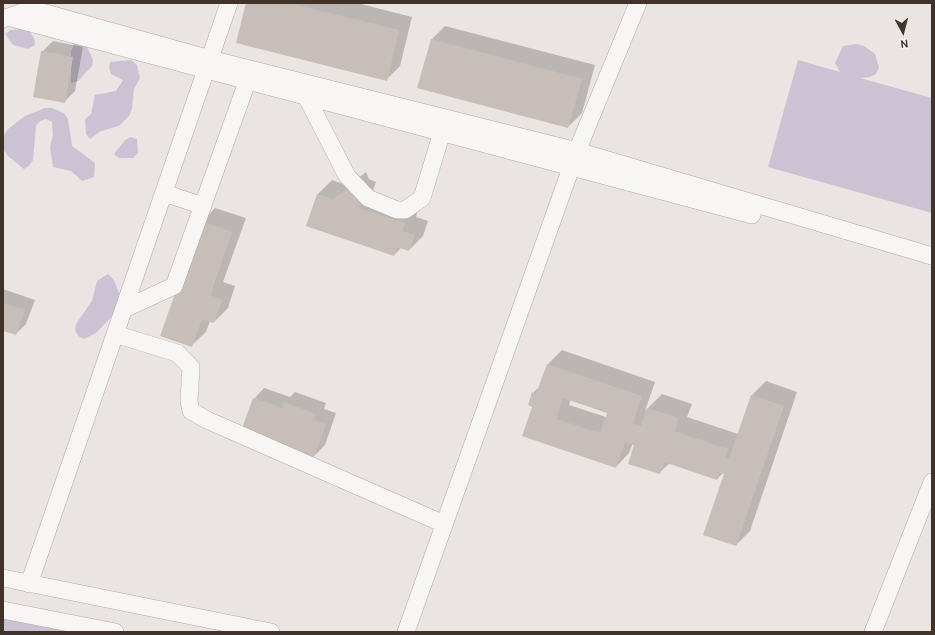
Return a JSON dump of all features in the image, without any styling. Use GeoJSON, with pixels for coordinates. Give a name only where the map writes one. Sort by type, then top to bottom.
{"type":"FeatureCollection","features":[{"type":"Feature","properties":{"kind":"street"},"geometry":{"type":"LineString","coordinates":[[29,584],[229,3]]}},
{"type":"Feature","properties":{"kind":"street"},"geometry":{"type":"LineString","coordinates":[[406,632],[571,167],[638,3]]}},
{"type":"Feature","properties":{"kind":"street"},"geometry":{"type":"LineString","coordinates":[[6,18],[31,10],[208,65],[247,82],[307,98],[577,151],[932,256]]}},
{"type":"Feature","properties":{"kind":"street"},"geometry":{"type":"LineString","coordinates":[[6,18],[208,65],[444,126],[571,167],[932,260]]}},
{"type":"Feature","properties":{"kind":"street"},"geometry":{"type":"LineString","coordinates":[[124,309],[174,286],[247,82]]}},
{"type":"Feature","properties":{"kind":"street"},"geometry":{"type":"LineString","coordinates":[[307,98],[347,176],[368,198],[397,210],[405,210],[422,198],[444,126]]}},
{"type":"Feature","properties":{"kind":"street"},"geometry":{"type":"LineString","coordinates":[[164,193],[203,206]]}},
{"type":"Feature","properties":{"kind":"street"},"geometry":{"type":"LineString","coordinates":[[115,334],[177,353],[191,367],[189,401],[191,411],[207,420],[444,524]]}},
{"type":"Feature","properties":{"kind":"street"},"geometry":{"type":"LineString","coordinates":[[873,632],[932,482]]}},
{"type":"Feature","properties":{"kind":"street"},"geometry":{"type":"LineString","coordinates":[[3,578],[271,632]]}},
{"type":"Feature","properties":{"kind":"street"},"geometry":{"type":"LineString","coordinates":[[3,610],[115,632]]}},
{"type":"Feature","properties":{"kind":"shaded area"},"geometry":{"type":"Polygon","coordinates":[[[24,29],[30,32],[34,38],[35,45],[28,49],[13,45],[5,34],[11,30],[24,29]]]}},
{"type":"Feature","properties":{"kind":"shaded area"},"geometry":{"type":"Polygon","coordinates":[[[77,38],[87,47],[93,60],[92,66],[78,81],[71,83],[71,51],[77,38]]]}},
{"type":"Feature","properties":{"kind":"shaded area"},"geometry":{"type":"Polygon","coordinates":[[[857,44],[864,46],[875,54],[879,68],[876,74],[870,77],[860,78],[932,98],[932,213],[768,167],[798,60],[840,72],[835,63],[843,46],[857,44]]]}},
{"type":"Feature","properties":{"kind":"shaded area"},"geometry":{"type":"Polygon","coordinates":[[[131,60],[137,65],[140,78],[134,89],[132,109],[129,116],[119,126],[101,131],[90,139],[86,134],[85,119],[91,114],[95,95],[116,91],[123,80],[111,74],[109,68],[110,62],[131,60]]]}},
{"type":"Feature","properties":{"kind":"shaded area"},"geometry":{"type":"Polygon","coordinates":[[[45,108],[52,108],[64,113],[68,119],[72,146],[95,163],[94,177],[82,181],[71,171],[53,167],[50,147],[53,135],[52,122],[46,119],[40,121],[36,126],[33,160],[29,166],[24,169],[8,156],[3,149],[3,137],[8,129],[25,116],[45,108]]]}},
{"type":"Feature","properties":{"kind":"shaded area"},"geometry":{"type":"Polygon","coordinates":[[[131,137],[137,139],[138,153],[133,158],[119,158],[114,154],[125,140],[131,137]]]}},
{"type":"Feature","properties":{"kind":"shaded area"},"geometry":{"type":"Polygon","coordinates":[[[108,274],[114,280],[119,293],[121,307],[96,333],[84,339],[78,336],[75,330],[76,324],[92,301],[97,281],[108,274]]]}},
{"type":"Feature","properties":{"kind":"shaded area"},"geometry":{"type":"Polygon","coordinates":[[[3,615],[118,632],[3,632],[3,615]]]}},
{"type":"Feature","properties":{"kind":"building"},"geometry":{"type":"Polygon","coordinates":[[[246,3],[288,3],[399,30],[387,81],[236,43],[246,3]]]}},
{"type":"Feature","properties":{"kind":"building"},"geometry":{"type":"Polygon","coordinates":[[[431,39],[582,79],[568,128],[417,88],[431,39]]]}},
{"type":"Feature","properties":{"kind":"building"},"geometry":{"type":"Polygon","coordinates":[[[41,51],[73,57],[65,103],[33,97],[41,51]]]}},
{"type":"Feature","properties":{"kind":"building"},"geometry":{"type":"Polygon","coordinates":[[[352,185],[362,196],[359,208],[405,223],[402,231],[415,235],[409,251],[397,247],[394,256],[306,226],[317,194],[333,199],[352,185]]]}},
{"type":"Feature","properties":{"kind":"building"},"geometry":{"type":"Polygon","coordinates":[[[201,221],[232,232],[210,295],[222,300],[214,323],[202,319],[192,347],[160,336],[201,221]]]}},
{"type":"Feature","properties":{"kind":"building"},"geometry":{"type":"Polygon","coordinates":[[[3,303],[25,310],[16,335],[3,331],[3,303]]]}},
{"type":"Feature","properties":{"kind":"building"},"geometry":{"type":"Polygon","coordinates":[[[547,364],[642,396],[633,423],[641,426],[647,408],[679,418],[674,431],[728,449],[725,458],[729,459],[751,395],[784,406],[736,546],[703,535],[724,474],[720,473],[717,480],[664,462],[660,474],[628,464],[634,445],[625,442],[616,468],[522,436],[532,407],[528,405],[532,392],[536,394],[547,364]],[[563,398],[556,419],[600,433],[607,413],[563,398]]]}},
{"type":"Feature","properties":{"kind":"building"},"geometry":{"type":"Polygon","coordinates":[[[253,398],[282,408],[284,402],[316,414],[314,420],[326,424],[314,457],[241,431],[253,398]]]}}]}
